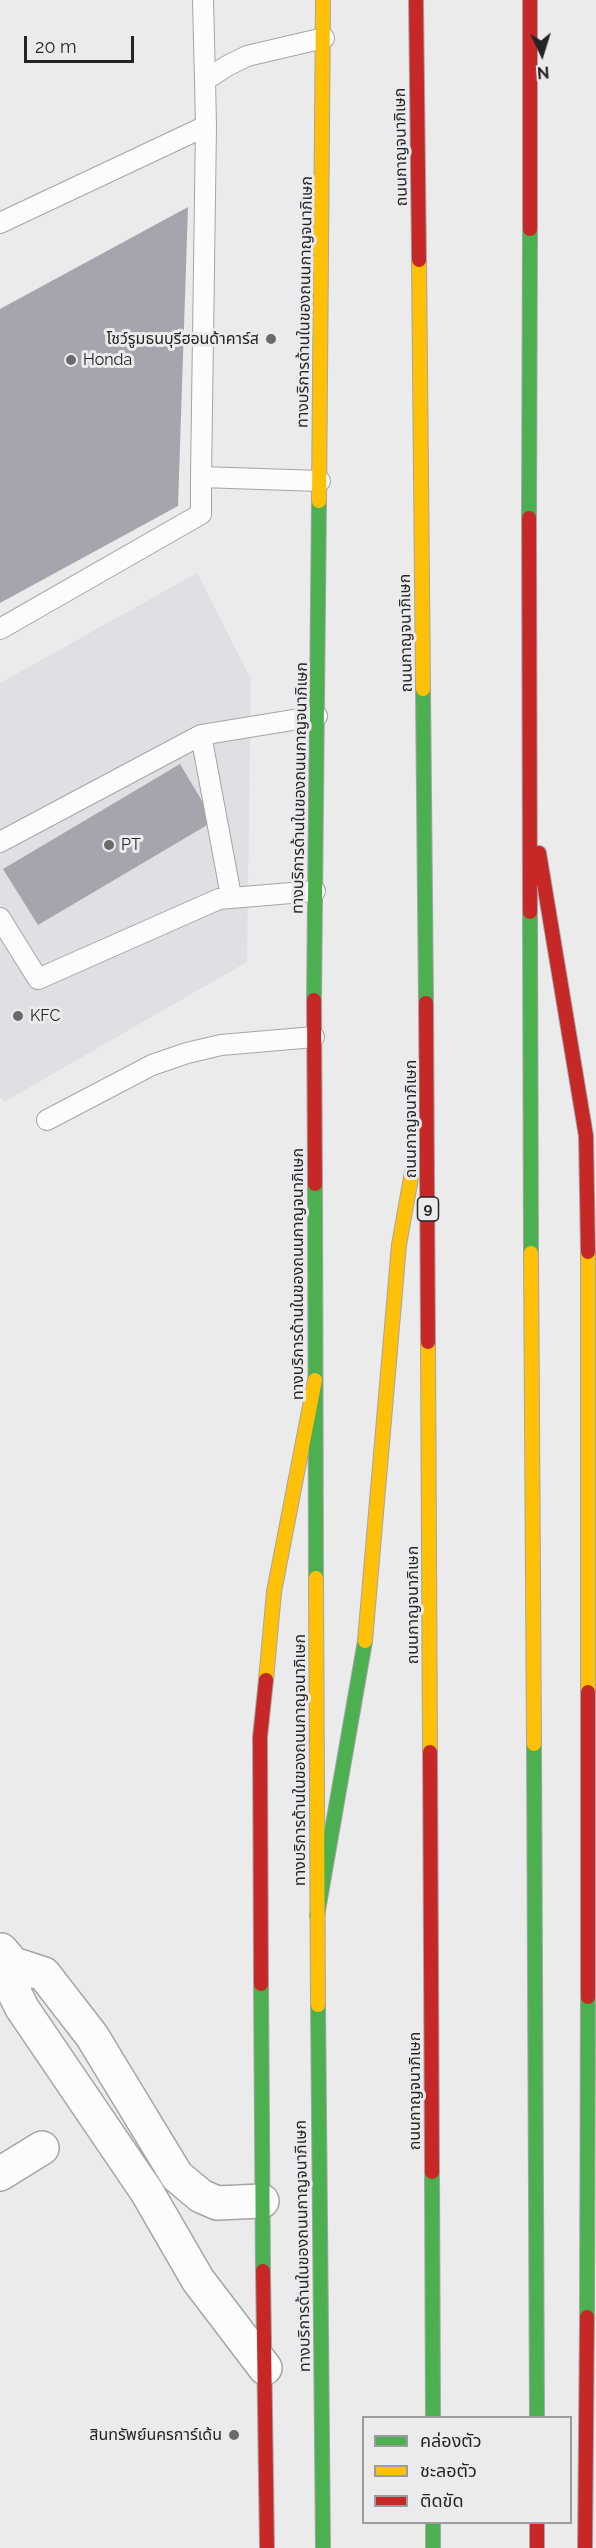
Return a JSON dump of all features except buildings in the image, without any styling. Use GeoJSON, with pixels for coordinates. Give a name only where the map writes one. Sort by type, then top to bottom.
{"type":"FeatureCollection","features":[{"type":"Feature","properties":{"kind":"main road","name":"ทางบริการด้านในของถนนกาญจนาภิเษก"},"geometry":{"type":"LineString","coordinates":[[323,0],[314,1037],[317,1916],[323,2548]]}},
{"type":"Feature","properties":{"kind":"main road","name":"ถนนกาญจนาภิเษก"},"geometry":{"type":"LineString","coordinates":[[416,0],[427,1090],[433,2416]]}},
{"type":"Feature","properties":{"kind":"main road"},"geometry":{"type":"LineString","coordinates":[[530,0],[529,798],[533,1223],[537,2416]]}},
{"type":"Feature","properties":{"kind":"main road"},"geometry":{"type":"LineString","coordinates":[[529,798],[586,1136],[589,1350],[585,2548]]}},
{"type":"Feature","properties":{"kind":"main road"},"geometry":{"type":"LineString","coordinates":[[317,1916],[364,1651],[399,1245],[427,1090]]}},
{"type":"Feature","properties":{"kind":"main road"},"geometry":{"type":"LineString","coordinates":[[586,1136],[593,1090]]}},
{"type":"Feature","properties":{"kind":"main road"},"geometry":{"type":"LineString","coordinates":[[267,2548],[262,2201],[260,1737],[274,1592],[315,1380]]}},
{"type":"Feature","properties":{"kind":"main road"},"geometry":{"type":"LineString","coordinates":[[433,2524],[433,2548]]}},
{"type":"Feature","properties":{"kind":"main road"},"geometry":{"type":"LineString","coordinates":[[537,2524],[537,2548]]}},
{"type":"Feature","properties":{"kind":"street"},"geometry":{"type":"LineString","coordinates":[[7,1956],[44,1974],[92,2036],[177,2175],[201,2196],[217,2202],[262,2201]]}},
{"type":"Feature","properties":{"kind":"street"},"geometry":{"type":"LineString","coordinates":[[7,1956],[15,1994],[22,2008],[147,2192],[198,2280],[264,2368]]}},
{"type":"Feature","properties":{"kind":"street"},"geometry":{"type":"LineString","coordinates":[[0,2174],[42,2148]]}},
{"type":"Feature","properties":{"kind":"lane"},"geometry":{"type":"LineString","coordinates":[[0,629],[201,514],[206,126],[203,0]]}},
{"type":"Feature","properties":{"kind":"lane"},"geometry":{"type":"LineString","coordinates":[[205,80],[247,56],[324,38]]}},
{"type":"Feature","properties":{"kind":"lane"},"geometry":{"type":"LineString","coordinates":[[0,223],[206,126]]}},
{"type":"Feature","properties":{"kind":"lane"},"geometry":{"type":"LineString","coordinates":[[201,477],[320,481]]}},
{"type":"Feature","properties":{"kind":"lane"},"geometry":{"type":"LineString","coordinates":[[0,842],[201,735],[317,716]]}},
{"type":"Feature","properties":{"kind":"lane"},"geometry":{"type":"LineString","coordinates":[[201,735],[231,896]]}},
{"type":"Feature","properties":{"kind":"lane"},"geometry":{"type":"LineString","coordinates":[[0,918],[38,979],[231,896],[315,891]]}},
{"type":"Feature","properties":{"kind":"lane"},"geometry":{"type":"LineString","coordinates":[[47,1120],[152,1065],[187,1053],[221,1045],[314,1037]]}},
{"type":"Feature","properties":{"kind":"shaded area"},"geometry":{"type":"Polygon","coordinates":[[[197,573],[251,679],[247,962],[4,1102],[0,1096],[0,683],[197,573]]]}},
{"type":"Feature","properties":{"kind":"traffic: fast"},"geometry":{"type":"LineString","coordinates":[[529,518],[530,229]]}},
{"type":"Feature","properties":{"kind":"traffic: fast"},"geometry":{"type":"LineString","coordinates":[[314,1000],[319,501]]}},
{"type":"Feature","properties":{"kind":"traffic: fast"},"geometry":{"type":"LineString","coordinates":[[423,689],[426,1003]]}},
{"type":"Feature","properties":{"kind":"traffic: fast"},"geometry":{"type":"LineString","coordinates":[[530,912],[531,1253]]}},
{"type":"Feature","properties":{"kind":"traffic: fast"},"geometry":{"type":"LineString","coordinates":[[315,1184],[316,1578]]}},
{"type":"Feature","properties":{"kind":"traffic: fast"},"geometry":{"type":"LineString","coordinates":[[317,1916],[365,1641]]}},
{"type":"Feature","properties":{"kind":"traffic: fast"},"geometry":{"type":"LineString","coordinates":[[534,1744],[537,2416]]}},
{"type":"Feature","properties":{"kind":"traffic: fast"},"geometry":{"type":"LineString","coordinates":[[261,1984],[263,2271]]}},
{"type":"Feature","properties":{"kind":"traffic: fast"},"geometry":{"type":"LineString","coordinates":[[587,2317],[588,1997]]}},
{"type":"Feature","properties":{"kind":"traffic: fast"},"geometry":{"type":"LineString","coordinates":[[318,2005],[323,2548]]}},
{"type":"Feature","properties":{"kind":"traffic: fast"},"geometry":{"type":"LineString","coordinates":[[432,2172],[433,2416]]}},
{"type":"Feature","properties":{"kind":"traffic: fast"},"geometry":{"type":"LineString","coordinates":[[433,2524],[433,2548]]}},
{"type":"Feature","properties":{"kind":"traffic: slow"},"geometry":{"type":"LineString","coordinates":[[319,501],[323,0]]}},
{"type":"Feature","properties":{"kind":"traffic: slow"},"geometry":{"type":"LineString","coordinates":[[419,260],[423,689]]}},
{"type":"Feature","properties":{"kind":"traffic: slow"},"geometry":{"type":"LineString","coordinates":[[365,1641],[399,1245],[412,1172]]}},
{"type":"Feature","properties":{"kind":"traffic: slow"},"geometry":{"type":"LineString","coordinates":[[588,1252],[588,1692]]}},
{"type":"Feature","properties":{"kind":"traffic: slow"},"geometry":{"type":"LineString","coordinates":[[531,1253],[534,1744]]}},
{"type":"Feature","properties":{"kind":"traffic: slow"},"geometry":{"type":"LineString","coordinates":[[428,1342],[430,1752]]}},
{"type":"Feature","properties":{"kind":"traffic: slow"},"geometry":{"type":"LineString","coordinates":[[266,1680],[274,1592],[315,1380]]}},
{"type":"Feature","properties":{"kind":"traffic: slow"},"geometry":{"type":"LineString","coordinates":[[316,1578],[318,2005]]}},
{"type":"Feature","properties":{"kind":"traffic: jam"},"geometry":{"type":"LineString","coordinates":[[416,0],[419,260]]}},
{"type":"Feature","properties":{"kind":"traffic: jam"},"geometry":{"type":"LineString","coordinates":[[530,0],[530,229]]}},
{"type":"Feature","properties":{"kind":"traffic: jam"},"geometry":{"type":"LineString","coordinates":[[529,518],[530,912]]}},
{"type":"Feature","properties":{"kind":"traffic: jam"},"geometry":{"type":"LineString","coordinates":[[539,853],[586,1136],[588,1252]]}},
{"type":"Feature","properties":{"kind":"traffic: jam"},"geometry":{"type":"LineString","coordinates":[[314,1000],[315,1184]]}},
{"type":"Feature","properties":{"kind":"traffic: jam"},"geometry":{"type":"LineString","coordinates":[[426,1003],[428,1342]]}},
{"type":"Feature","properties":{"kind":"traffic: jam"},"geometry":{"type":"LineString","coordinates":[[261,1984],[260,1737],[266,1680]]}},
{"type":"Feature","properties":{"kind":"traffic: jam"},"geometry":{"type":"LineString","coordinates":[[588,1692],[588,1997]]}},
{"type":"Feature","properties":{"kind":"traffic: jam"},"geometry":{"type":"LineString","coordinates":[[430,1752],[432,2172]]}},
{"type":"Feature","properties":{"kind":"traffic: jam"},"geometry":{"type":"LineString","coordinates":[[263,2271],[267,2548]]}},
{"type":"Feature","properties":{"kind":"traffic: jam"},"geometry":{"type":"LineString","coordinates":[[585,2548],[587,2317]]}},
{"type":"Feature","properties":{"kind":"traffic: jam"},"geometry":{"type":"LineString","coordinates":[[537,2524],[537,2548]]}},
{"type":"Feature","properties":{"kind":"place","name":"โชว์รูมธนบุรีฮอนด้าคาร์ส"},"geometry":{"type":"Point","coordinates":[271,339]}},
{"type":"Feature","properties":{"kind":"place","name":"Honda"},"geometry":{"type":"Point","coordinates":[71,360]}},
{"type":"Feature","properties":{"kind":"place","name":"PT"},"geometry":{"type":"Point","coordinates":[109,845]}},
{"type":"Feature","properties":{"kind":"place","name":"KFC"},"geometry":{"type":"Point","coordinates":[18,1016]}},
{"type":"Feature","properties":{"kind":"place","name":"สินทรัพย์นครการ์เด้น"},"geometry":{"type":"Point","coordinates":[234,2435]}}]}
